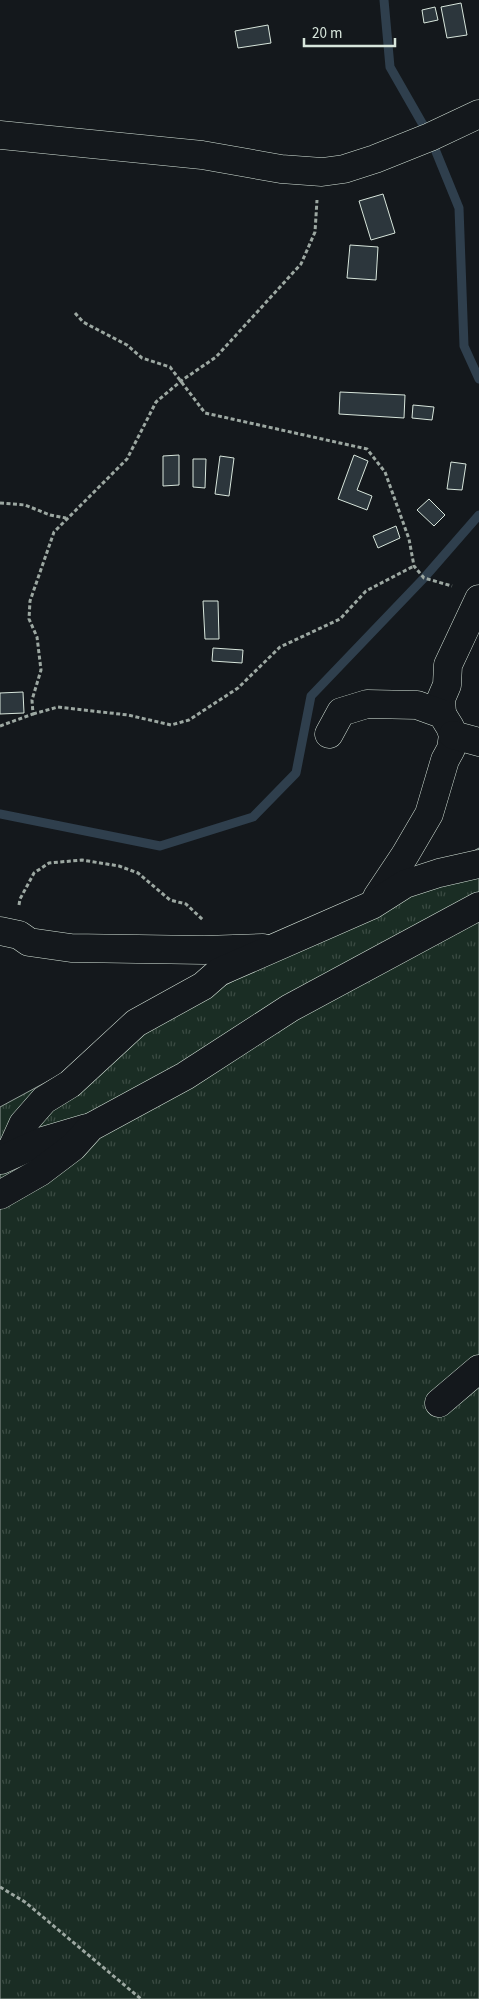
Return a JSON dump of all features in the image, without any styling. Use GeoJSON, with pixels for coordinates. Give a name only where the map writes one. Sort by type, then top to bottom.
{"type":"FeatureCollection","features":[{"type":"Feature","properties":{"kind":"street"},"geometry":{"type":"LineString","coordinates":[[0,135],[202,155],[281,169],[322,172],[344,169],[430,138],[479,114]]}},
{"type":"Feature","properties":{"kind":"street"},"geometry":{"type":"LineString","coordinates":[[372,904],[405,855],[429,814],[445,760],[451,748],[441,699],[447,685],[448,664],[470,594]]}},
{"type":"Feature","properties":{"kind":"street"},"geometry":{"type":"LineString","coordinates":[[329,734],[341,712],[367,704],[417,705],[479,742]]}},
{"type":"Feature","properties":{"kind":"street"},"geometry":{"type":"LineString","coordinates":[[3,1156],[23,1124],[44,1100],[70,1084],[136,1024],[203,986],[219,972],[372,904],[405,884],[439,873],[479,864]]}},
{"type":"Feature","properties":{"kind":"street"},"geometry":{"type":"LineString","coordinates":[[3,1156],[43,1141],[91,1127],[141,1098],[185,1076],[290,1008],[479,906]]}},
{"type":"Feature","properties":{"kind":"street"},"geometry":{"type":"LineString","coordinates":[[10,933],[29,942],[72,948],[222,950],[274,948]]}},
{"type":"Feature","properties":{"kind":"street"},"geometry":{"type":"LineString","coordinates":[[0,1195],[40,1172],[73,1147],[91,1127]]}},
{"type":"Feature","properties":{"kind":"street"},"geometry":{"type":"LineString","coordinates":[[438,1403],[479,1369]]}},
{"type":"Feature","properties":{"kind":"path"},"geometry":{"type":"LineString","coordinates":[[32,714],[32,700],[42,670],[37,637],[29,619],[30,602],[54,532],[127,459],[156,402],[181,381],[216,357],[301,264],[315,232],[322,172]]}},
{"type":"Feature","properties":{"kind":"path"},"geometry":{"type":"LineString","coordinates":[[75,313],[83,322],[127,345],[142,358],[170,367],[205,413],[367,449],[385,472],[409,539],[414,566],[424,578],[470,594]]}},
{"type":"Feature","properties":{"kind":"path"},"geometry":{"type":"LineString","coordinates":[[0,503],[25,505],[66,519]]}},
{"type":"Feature","properties":{"kind":"path"},"geometry":{"type":"LineString","coordinates":[[0,726],[58,707],[128,715],[171,725],[189,720],[238,688],[280,647],[340,619],[366,591],[414,566]]}},
{"type":"Feature","properties":{"kind":"path"},"geometry":{"type":"LineString","coordinates":[[10,933],[17,922],[20,899],[34,873],[49,863],[82,860],[118,866],[138,873],[170,900],[186,904],[211,928],[222,950]]}},
{"type":"Feature","properties":{"kind":"path"},"geometry":{"type":"LineString","coordinates":[[0,1887],[25,1902],[141,1999]]}},
{"type":"Feature","properties":{"kind":"green space"},"geometry":{"type":"Polygon","coordinates":[[[479,848],[479,1999],[0,1999],[0,1107],[479,848]]]}},
{"type":"Feature","properties":{"kind":"building"},"geometry":{"type":"Polygon","coordinates":[[[461,3],[467,35],[447,38],[441,7],[461,3]]]}},
{"type":"Feature","properties":{"kind":"building"},"geometry":{"type":"Polygon","coordinates":[[[435,7],[438,20],[424,23],[422,10],[435,7]]]}},
{"type":"Feature","properties":{"kind":"building"},"geometry":{"type":"Polygon","coordinates":[[[268,25],[271,43],[238,48],[235,31],[268,25]]]}},
{"type":"Feature","properties":{"kind":"building"},"geometry":{"type":"Polygon","coordinates":[[[383,194],[395,233],[371,240],[359,201],[383,194]]]}},
{"type":"Feature","properties":{"kind":"building"},"geometry":{"type":"Polygon","coordinates":[[[350,245],[378,247],[376,280],[347,278],[350,245]]]}},
{"type":"Feature","properties":{"kind":"building"},"geometry":{"type":"Polygon","coordinates":[[[340,392],[405,395],[404,418],[339,414],[340,392]]]}},
{"type":"Feature","properties":{"kind":"building"},"geometry":{"type":"Polygon","coordinates":[[[413,405],[434,407],[432,420],[412,418],[413,405]]]}},
{"type":"Feature","properties":{"kind":"building"},"geometry":{"type":"Polygon","coordinates":[[[179,455],[179,485],[163,486],[163,456],[179,455]]]}},
{"type":"Feature","properties":{"kind":"building"},"geometry":{"type":"Polygon","coordinates":[[[354,455],[368,461],[357,490],[372,496],[367,510],[338,499],[354,455]]]}},
{"type":"Feature","properties":{"kind":"building"},"geometry":{"type":"Polygon","coordinates":[[[220,456],[234,458],[229,496],[215,494],[220,456]]]}},
{"type":"Feature","properties":{"kind":"building"},"geometry":{"type":"Polygon","coordinates":[[[193,459],[206,459],[205,488],[193,487],[193,459]]]}},
{"type":"Feature","properties":{"kind":"building"},"geometry":{"type":"Polygon","coordinates":[[[451,462],[466,464],[462,490],[447,489],[451,462]]]}},
{"type":"Feature","properties":{"kind":"building"},"geometry":{"type":"Polygon","coordinates":[[[429,499],[445,515],[434,526],[417,510],[429,499]]]}},
{"type":"Feature","properties":{"kind":"building"},"geometry":{"type":"Polygon","coordinates":[[[396,526],[400,538],[378,548],[373,536],[396,526]]]}},
{"type":"Feature","properties":{"kind":"building"},"geometry":{"type":"Polygon","coordinates":[[[203,601],[218,601],[219,639],[205,639],[203,601]]]}},
{"type":"Feature","properties":{"kind":"building"},"geometry":{"type":"Polygon","coordinates":[[[213,648],[243,650],[242,663],[212,661],[213,648]]]}},
{"type":"Feature","properties":{"kind":"building"},"geometry":{"type":"Polygon","coordinates":[[[23,692],[24,713],[0,714],[0,693],[23,692]]]}},
{"type":"Feature","properties":{"kind":"waterway"},"geometry":{"type":"LineString","coordinates":[[384,0],[390,67],[430,137],[459,208],[464,346],[479,379]]}},
{"type":"Feature","properties":{"kind":"waterway"},"geometry":{"type":"LineString","coordinates":[[0,814],[160,846],[253,817],[296,773],[311,696],[424,578],[479,515]]}}]}
